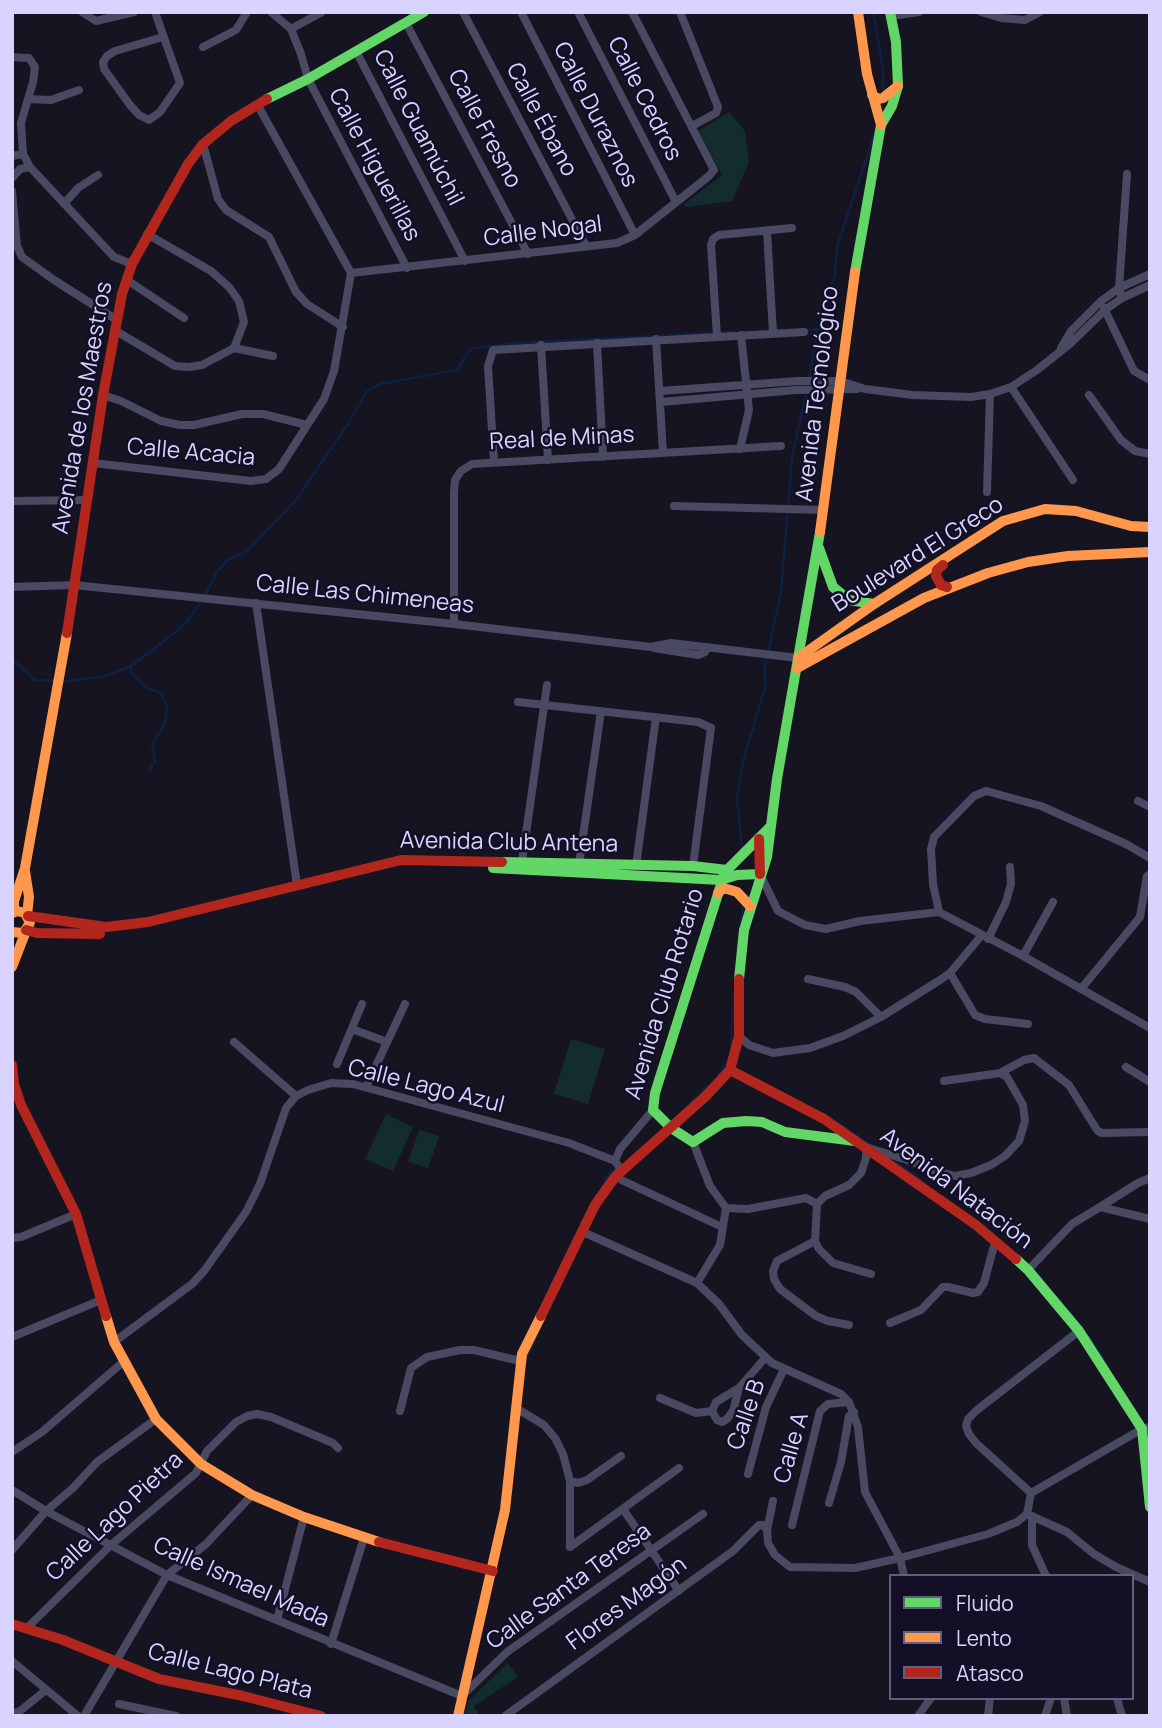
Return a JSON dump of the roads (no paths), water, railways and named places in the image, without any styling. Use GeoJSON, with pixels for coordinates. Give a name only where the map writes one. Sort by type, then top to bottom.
{"type":"FeatureCollection","features":[{"type":"Feature","properties":{"kind":"street"},"geometry":{"type":"LineString","coordinates":[[82,12],[96,21],[134,12]]}},
{"type":"Feature","properties":{"kind":"street"},"geometry":{"type":"LineString","coordinates":[[155,12],[180,83],[160,112],[149,120],[139,115],[104,69],[103,62],[115,51],[163,37]]}},
{"type":"Feature","properties":{"kind":"street"},"geometry":{"type":"LineString","coordinates":[[203,47],[236,30],[247,12]]}},
{"type":"Feature","properties":{"kind":"street"},"geometry":{"type":"LineString","coordinates":[[271,12],[290,29],[322,12]]}},
{"type":"Feature","properties":{"kind":"street","name":"Avenida de los Maestros"},"geometry":{"type":"LineString","coordinates":[[13,913],[14,901],[25,869],[58,694],[103,395],[132,264],[147,233],[203,144],[257,104],[308,79],[424,12]]}},
{"type":"Feature","properties":{"kind":"street","name":"Calle Ébano"},"geometry":{"type":"LineString","coordinates":[[463,12],[586,246]]}},
{"type":"Feature","properties":{"kind":"street","name":"Calle Duraznos"},"geometry":{"type":"LineString","coordinates":[[521,12],[635,235]]}},
{"type":"Feature","properties":{"kind":"street","name":"Calle Cedros"},"geometry":{"type":"LineString","coordinates":[[578,12],[676,202]]}},
{"type":"Feature","properties":{"kind":"street"},"geometry":{"type":"LineString","coordinates":[[632,12],[692,127],[716,113],[717,101],[680,12]]}},
{"type":"Feature","properties":{"kind":"street","name":"Avenida Tecnológico"},"geometry":{"type":"LineString","coordinates":[[858,12],[872,95],[881,125]]}},
{"type":"Feature","properties":{"kind":"street"},"geometry":{"type":"LineString","coordinates":[[890,14],[919,12]]}},
{"type":"Feature","properties":{"kind":"street"},"geometry":{"type":"LineString","coordinates":[[981,12],[1001,18],[1025,20],[1040,12]]}},
{"type":"Feature","properties":{"kind":"street","name":"Avenida Tecnológico"},"geometry":{"type":"LineString","coordinates":[[748,902],[767,857],[824,509],[853,287],[881,125],[892,106],[898,86],[896,42],[890,14]]}},
{"type":"Feature","properties":{"kind":"street","name":"Calle Fresno"},"geometry":{"type":"LineString","coordinates":[[405,23],[528,254]]}},
{"type":"Feature","properties":{"kind":"street","name":"Calle Higuerillas"},"geometry":{"type":"LineString","coordinates":[[290,29],[308,79],[407,268]]}},
{"type":"Feature","properties":{"kind":"street","name":"Calle Guamúchil"},"geometry":{"type":"LineString","coordinates":[[356,51],[465,261]]}},
{"type":"Feature","properties":{"kind":"street"},"geometry":{"type":"LineString","coordinates":[[12,57],[29,58],[35,67],[21,123],[16,157],[30,167],[114,257],[132,264]]}},
{"type":"Feature","properties":{"kind":"street"},"geometry":{"type":"LineString","coordinates":[[872,95],[878,99],[883,98],[898,86]]}},
{"type":"Feature","properties":{"kind":"street"},"geometry":{"type":"LineString","coordinates":[[28,99],[51,100],[79,90]]}},
{"type":"Feature","properties":{"kind":"street"},"geometry":{"type":"LineString","coordinates":[[257,104],[351,273]]}},
{"type":"Feature","properties":{"kind":"street","name":"Calle Nogal"},"geometry":{"type":"LineString","coordinates":[[351,273],[617,243],[635,235],[714,170],[692,127]]}},
{"type":"Feature","properties":{"kind":"street"},"geometry":{"type":"LineString","coordinates":[[203,144],[218,200],[226,210],[269,237],[296,292],[307,304],[343,327]]}},
{"type":"Feature","properties":{"kind":"street"},"geometry":{"type":"LineString","coordinates":[[12,178],[20,169],[30,167]]}},
{"type":"Feature","properties":{"kind":"street"},"geometry":{"type":"LineString","coordinates":[[1122,298],[1119,288],[1127,174]]}},
{"type":"Feature","properties":{"kind":"street"},"geometry":{"type":"LineString","coordinates":[[64,204],[78,188],[98,175]]}},
{"type":"Feature","properties":{"kind":"street"},"geometry":{"type":"LineString","coordinates":[[12,184],[17,246],[22,257],[175,366],[202,365],[234,348],[273,356]]}},
{"type":"Feature","properties":{"kind":"street"},"geometry":{"type":"LineString","coordinates":[[717,336],[712,242],[719,235],[793,228]]}},
{"type":"Feature","properties":{"kind":"street"},"geometry":{"type":"LineString","coordinates":[[767,230],[773,333]]}},
{"type":"Feature","properties":{"kind":"street"},"geometry":{"type":"LineString","coordinates":[[147,233],[211,271],[229,287],[239,301],[244,322],[234,348]]}},
{"type":"Feature","properties":{"kind":"street","name":"Calle Acacia"},"geometry":{"type":"LineString","coordinates":[[93,463],[251,481],[266,479],[279,469],[324,399],[334,371],[351,273]]}},
{"type":"Feature","properties":{"kind":"street"},"geometry":{"type":"LineString","coordinates":[[660,391],[812,385],[913,396],[971,397],[990,394],[1011,387],[1037,370],[1061,348],[1071,331],[1103,306],[1119,288],[1150,274]]}},
{"type":"Feature","properties":{"kind":"street"},"geometry":{"type":"LineString","coordinates":[[127,280],[184,318]]}},
{"type":"Feature","properties":{"kind":"street"},"geometry":{"type":"LineString","coordinates":[[1103,306],[1150,285]]}},
{"type":"Feature","properties":{"kind":"street"},"geometry":{"type":"LineString","coordinates":[[1103,306],[1135,371],[1150,380]]}},
{"type":"Feature","properties":{"kind":"street"},"geometry":{"type":"LineString","coordinates":[[494,462],[488,366],[494,350],[541,345],[804,332]]}},
{"type":"Feature","properties":{"kind":"street"},"geometry":{"type":"LineString","coordinates":[[740,449],[748,415],[748,389],[741,335]]}},
{"type":"Feature","properties":{"kind":"street"},"geometry":{"type":"LineString","coordinates":[[656,339],[663,452]]}},
{"type":"Feature","properties":{"kind":"street"},"geometry":{"type":"LineString","coordinates":[[597,344],[603,457]]}},
{"type":"Feature","properties":{"kind":"street"},"geometry":{"type":"LineString","coordinates":[[541,345],[548,460]]}},
{"type":"Feature","properties":{"kind":"street"},"geometry":{"type":"LineString","coordinates":[[1011,387],[1073,480]]}},
{"type":"Feature","properties":{"kind":"street"},"geometry":{"type":"LineString","coordinates":[[661,401],[748,389]]}},
{"type":"Feature","properties":{"kind":"street"},"geometry":{"type":"LineString","coordinates":[[988,492],[990,394]]}},
{"type":"Feature","properties":{"kind":"street"},"geometry":{"type":"LineString","coordinates":[[103,395],[161,421],[180,425],[194,425],[243,414],[263,414],[307,425]]}},
{"type":"Feature","properties":{"kind":"street"},"geometry":{"type":"LineString","coordinates":[[1088,395],[1121,440],[1135,452],[1150,454]]}},
{"type":"Feature","properties":{"kind":"street","name":"Real de Minas"},"geometry":{"type":"LineString","coordinates":[[454,624],[455,480],[461,471],[472,464],[781,446]]}},
{"type":"Feature","properties":{"kind":"street"},"geometry":{"type":"LineString","coordinates":[[12,501],[87,500]]}},
{"type":"Feature","properties":{"kind":"street"},"geometry":{"type":"LineString","coordinates":[[674,506],[824,509]]}},
{"type":"Feature","properties":{"kind":"street","name":"Boulevard El Greco"},"geometry":{"type":"LineString","coordinates":[[798,663],[878,602],[1003,522],[1025,513],[1045,509],[1076,512],[1131,526],[1150,527]]}},
{"type":"Feature","properties":{"kind":"street"},"geometry":{"type":"LineString","coordinates":[[818,544],[833,587],[849,600],[878,602],[890,617]]}},
{"type":"Feature","properties":{"kind":"street"},"geometry":{"type":"LineString","coordinates":[[947,587],[938,583],[936,573],[962,548]]}},
{"type":"Feature","properties":{"kind":"street","name":"Boulevard El Greco"},"geometry":{"type":"LineString","coordinates":[[798,663],[947,587],[1028,562],[1150,550]]}},
{"type":"Feature","properties":{"kind":"street","name":"Calle Las Chimeneas"},"geometry":{"type":"LineString","coordinates":[[12,587],[74,585],[651,647],[671,643],[775,657],[798,663]]}},
{"type":"Feature","properties":{"kind":"street"},"geometry":{"type":"LineString","coordinates":[[256,603],[296,885]]}},
{"type":"Feature","properties":{"kind":"street"},"geometry":{"type":"LineString","coordinates":[[522,862],[547,685]]}},
{"type":"Feature","properties":{"kind":"street"},"geometry":{"type":"LineString","coordinates":[[518,702],[698,722],[710,728],[693,866]]}},
{"type":"Feature","properties":{"kind":"street"},"geometry":{"type":"LineString","coordinates":[[579,864],[601,711]]}},
{"type":"Feature","properties":{"kind":"street"},"geometry":{"type":"LineString","coordinates":[[636,866],[656,717]]}},
{"type":"Feature","properties":{"kind":"street"},"geometry":{"type":"LineString","coordinates":[[939,912],[933,884],[933,837],[974,796],[986,791],[1041,806],[1126,844],[1150,858]]}},
{"type":"Feature","properties":{"kind":"street"},"geometry":{"type":"LineString","coordinates":[[1138,802],[1150,807]]}},
{"type":"Feature","properties":{"kind":"street"},"geometry":{"type":"LineString","coordinates":[[458,1716],[493,1571],[508,1489],[520,1361],[595,1205],[617,1169],[671,1128],[730,1070],[740,1036],[740,953],[748,902],[748,892],[732,875],[771,826]]}},
{"type":"Feature","properties":{"kind":"street"},"geometry":{"type":"LineString","coordinates":[[759,839],[760,874],[778,911],[818,929],[939,912],[1150,1028]]}},
{"type":"Feature","properties":{"kind":"street","name":"Avenida Club Antena"},"geometry":{"type":"LineString","coordinates":[[13,913],[21,911],[28,916],[87,926],[106,927],[148,922],[401,860],[693,866],[732,875]]}},
{"type":"Feature","properties":{"kind":"street","name":"Avenida Club Antena"},"geometry":{"type":"LineString","coordinates":[[12,932],[26,930],[37,933],[106,934],[131,931],[401,864],[760,874]]}},
{"type":"Feature","properties":{"kind":"street"},"geometry":{"type":"LineString","coordinates":[[740,1036],[749,1045],[759,1049],[773,1053],[789,1053],[843,1036],[881,1017],[950,973],[985,937],[1006,902],[1011,884],[1010,867]]}},
{"type":"Feature","properties":{"kind":"street","name":"Avenida de los Maestros"},"geometry":{"type":"LineString","coordinates":[[25,869],[30,923],[26,930]]}},
{"type":"Feature","properties":{"kind":"street"},"geometry":{"type":"LineString","coordinates":[[1081,989],[1140,916],[1150,874]]}},
{"type":"Feature","properties":{"kind":"street","name":"Avenida Club Rotario"},"geometry":{"type":"LineString","coordinates":[[617,1169],[620,1149],[653,1110],[655,1093],[718,893],[732,875]]}},
{"type":"Feature","properties":{"kind":"street"},"geometry":{"type":"LineString","coordinates":[[718,893],[724,888],[729,889],[748,902]]}},
{"type":"Feature","properties":{"kind":"street"},"geometry":{"type":"LineString","coordinates":[[1023,956],[1052,902]]}},
{"type":"Feature","properties":{"kind":"street"},"geometry":{"type":"LineString","coordinates":[[12,967],[26,930]]}},
{"type":"Feature","properties":{"kind":"street"},"geometry":{"type":"LineString","coordinates":[[950,973],[975,1015],[985,1019],[1028,1024]]}},
{"type":"Feature","properties":{"kind":"street"},"geometry":{"type":"LineString","coordinates":[[808,979],[856,992],[881,1017]]}},
{"type":"Feature","properties":{"kind":"street"},"geometry":{"type":"LineString","coordinates":[[337,1064],[362,1004]]}},
{"type":"Feature","properties":{"kind":"street"},"geometry":{"type":"LineString","coordinates":[[366,1087],[405,1004]]}},
{"type":"Feature","properties":{"kind":"street"},"geometry":{"type":"LineString","coordinates":[[352,1029],[387,1042]]}},
{"type":"Feature","properties":{"kind":"street"},"geometry":{"type":"LineString","coordinates":[[114,1342],[192,1284],[204,1271],[246,1212],[260,1184],[286,1108],[296,1096],[233,1042]]}},
{"type":"Feature","properties":{"kind":"street"},"geometry":{"type":"LineString","coordinates":[[944,1081],[1000,1073],[1024,1060],[1034,1058],[1069,1085],[1101,1133],[1150,1132]]}},
{"type":"Feature","properties":{"kind":"street"},"geometry":{"type":"LineString","coordinates":[[12,1065],[20,1105],[76,1214],[114,1342],[123,1363],[156,1419],[201,1464],[253,1496],[364,1538],[493,1571]]}},
{"type":"Feature","properties":{"kind":"street"},"geometry":{"type":"LineString","coordinates":[[1126,1067],[1150,1082]]}},
{"type":"Feature","properties":{"kind":"street","name":"Avenida Natación"},"geometry":{"type":"LineString","coordinates":[[730,1070],[824,1119],[862,1144],[976,1225],[1028,1270],[1079,1331],[1146,1428],[1150,1507]]}},
{"type":"Feature","properties":{"kind":"street"},"geometry":{"type":"LineString","coordinates":[[693,1142],[723,1124],[762,1122],[785,1132],[862,1144],[937,1172],[955,1176],[971,1173],[991,1165],[1017,1145],[1025,1121],[1023,1104],[1014,1087],[1000,1073]]}},
{"type":"Feature","properties":{"kind":"street","name":"Calle Lago Azul"},"geometry":{"type":"LineString","coordinates":[[296,1096],[331,1083],[354,1084],[569,1143],[722,1227]]}},
{"type":"Feature","properties":{"kind":"street"},"geometry":{"type":"LineString","coordinates":[[653,1110],[671,1128],[693,1142],[710,1186],[726,1208],[720,1245],[697,1283]]}},
{"type":"Feature","properties":{"kind":"street"},"geometry":{"type":"LineString","coordinates":[[862,1144],[861,1173],[849,1185],[825,1196],[817,1204],[815,1241],[833,1263],[871,1274]]}},
{"type":"Feature","properties":{"kind":"street"},"geometry":{"type":"LineString","coordinates":[[1028,1270],[1072,1224],[1138,1182],[1150,1178]]}},
{"type":"Feature","properties":{"kind":"street"},"geometry":{"type":"LineString","coordinates":[[726,1208],[748,1209],[806,1198],[817,1204]]}},
{"type":"Feature","properties":{"kind":"street"},"geometry":{"type":"LineString","coordinates":[[1100,1208],[1150,1219]]}},
{"type":"Feature","properties":{"kind":"street"},"geometry":{"type":"LineString","coordinates":[[12,1238],[22,1237],[76,1214]]}},
{"type":"Feature","properties":{"kind":"street"},"geometry":{"type":"LineString","coordinates":[[583,1232],[697,1283],[719,1304],[742,1335],[765,1358],[841,1394],[849,1402],[854,1412],[862,1453],[862,1485],[900,1559],[904,1574]]}},
{"type":"Feature","properties":{"kind":"street"},"geometry":{"type":"LineString","coordinates":[[815,1241],[777,1261],[773,1271],[774,1279],[780,1289],[816,1316],[849,1325]]}},
{"type":"Feature","properties":{"kind":"street"},"geometry":{"type":"LineString","coordinates":[[890,1323],[921,1310],[943,1287],[978,1292],[985,1283],[995,1242]]}},
{"type":"Feature","properties":{"kind":"street"},"geometry":{"type":"LineString","coordinates":[[12,1337],[101,1300]]}},
{"type":"Feature","properties":{"kind":"street"},"geometry":{"type":"LineString","coordinates":[[1031,1493],[976,1443],[966,1426],[968,1419],[1079,1331]]}},
{"type":"Feature","properties":{"kind":"street"},"geometry":{"type":"LineString","coordinates":[[400,1411],[411,1368],[426,1357],[474,1350],[520,1361]]}},
{"type":"Feature","properties":{"kind":"street"},"geometry":{"type":"LineString","coordinates":[[738,1388],[733,1411],[722,1422],[717,1420],[712,1407],[722,1397],[738,1388],[765,1358]]}},
{"type":"Feature","properties":{"kind":"street"},"geometry":{"type":"LineString","coordinates":[[12,1452],[42,1432],[123,1363]]}},
{"type":"Feature","properties":{"kind":"street","name":"Calle B"},"geometry":{"type":"LineString","coordinates":[[748,1474],[766,1407],[784,1369]]}},
{"type":"Feature","properties":{"kind":"street"},"geometry":{"type":"LineString","coordinates":[[660,1398],[696,1413],[712,1412]]}},
{"type":"Feature","properties":{"kind":"street","name":"Calle A"},"geometry":{"type":"LineString","coordinates":[[792,1525],[820,1411],[828,1404],[849,1402]]}},
{"type":"Feature","properties":{"kind":"street"},"geometry":{"type":"LineString","coordinates":[[516,1408],[544,1425],[563,1454],[570,1481],[570,1547],[679,1468]]}},
{"type":"Feature","properties":{"kind":"street"},"geometry":{"type":"LineString","coordinates":[[829,1503],[841,1462],[849,1416],[854,1412]]}},
{"type":"Feature","properties":{"kind":"street","name":"Calle Lago Pietra"},"geometry":{"type":"LineString","coordinates":[[27,1628],[111,1545],[186,1482],[195,1473],[207,1451],[236,1422],[257,1414],[271,1417],[333,1443],[338,1448]]}},
{"type":"Feature","properties":{"kind":"street"},"geometry":{"type":"LineString","coordinates":[[12,1550],[46,1511],[73,1488],[97,1462],[156,1419]]}},
{"type":"Feature","properties":{"kind":"street"},"geometry":{"type":"LineString","coordinates":[[1031,1493],[1146,1428]]}},
{"type":"Feature","properties":{"kind":"street"},"geometry":{"type":"LineString","coordinates":[[570,1481],[578,1483],[587,1480],[621,1455]]}},
{"type":"Feature","properties":{"kind":"street","name":"Calle Ismael Mada"},"geometry":{"type":"LineString","coordinates":[[12,1490],[167,1575],[462,1696]]}},
{"type":"Feature","properties":{"kind":"street"},"geometry":{"type":"LineString","coordinates":[[1031,1493],[1032,1545],[1045,1574]]}},
{"type":"Feature","properties":{"kind":"street"},"geometry":{"type":"LineString","coordinates":[[84,1716],[167,1575],[206,1544],[253,1496]]}},
{"type":"Feature","properties":{"kind":"street"},"geometry":{"type":"LineString","coordinates":[[773,1501],[767,1530],[768,1543],[775,1555],[790,1567],[855,1568],[900,1559],[988,1534],[1030,1515]]}},
{"type":"Feature","properties":{"kind":"street"},"geometry":{"type":"LineString","coordinates":[[624,1509],[679,1591]]}},
{"type":"Feature","properties":{"kind":"street","name":"Calle Santa Teresa"},"geometry":{"type":"LineString","coordinates":[[462,1696],[507,1652],[703,1514]]}},
{"type":"Feature","properties":{"kind":"street"},"geometry":{"type":"LineString","coordinates":[[1030,1515],[1067,1532],[1094,1554],[1132,1574]]}},
{"type":"Feature","properties":{"kind":"street"},"geometry":{"type":"LineString","coordinates":[[277,1620],[304,1517]]}},
{"type":"Feature","properties":{"kind":"street","name":"Flores Magón"},"geometry":{"type":"LineString","coordinates":[[505,1716],[733,1551],[759,1525],[767,1530]]}},
{"type":"Feature","properties":{"kind":"street"},"geometry":{"type":"LineString","coordinates":[[331,1644],[364,1538]]}},
{"type":"Feature","properties":{"kind":"street","name":"Calle Lago Plata"},"geometry":{"type":"LineString","coordinates":[[12,1624],[159,1679],[243,1696],[321,1716]]}},
{"type":"Feature","properties":{"kind":"street"},"geometry":{"type":"LineString","coordinates":[[12,1661],[78,1716]]}},
{"type":"Feature","properties":{"kind":"street"},"geometry":{"type":"LineString","coordinates":[[12,1713],[20,1711],[46,1690]]}},
{"type":"Feature","properties":{"kind":"street"},"geometry":{"type":"LineString","coordinates":[[918,1716],[930,1700]]}},
{"type":"Feature","properties":{"kind":"street"},"geometry":{"type":"LineString","coordinates":[[119,1704],[176,1716]]}},
{"type":"Feature","properties":{"kind":"waterway"},"geometry":{"type":"LineString","coordinates":[[873,12],[883,69],[883,93]]}},
{"type":"Feature","properties":{"kind":"waterway"},"geometry":{"type":"LineString","coordinates":[[809,379],[818,329],[835,274],[837,247],[875,133]]}},
{"type":"Feature","properties":{"kind":"waterway"},"geometry":{"type":"LineString","coordinates":[[804,330],[818,329]]}},
{"type":"Feature","properties":{"kind":"waterway"},"geometry":{"type":"LineString","coordinates":[[205,596],[218,570],[228,560],[246,552],[297,499],[366,392],[380,384],[457,370],[470,349],[517,343],[734,332]]}},
{"type":"Feature","properties":{"kind":"waterway"},"geometry":{"type":"LineString","coordinates":[[742,850],[737,798],[743,762],[766,684],[764,671],[781,592],[792,457],[806,393]]}},
{"type":"Feature","properties":{"kind":"waterway"},"geometry":{"type":"LineString","coordinates":[[149,770],[155,761],[152,744],[165,723],[167,706],[161,693],[147,688],[138,680],[131,672],[131,666],[188,621],[201,601]]}},
{"type":"Feature","properties":{"kind":"waterway"},"geometry":{"type":"LineString","coordinates":[[12,659],[35,680],[57,681]]}},
{"type":"Feature","properties":{"kind":"waterway"},"geometry":{"type":"LineString","coordinates":[[64,682],[105,676],[131,666]]}},
{"type":"Feature","properties":{"kind":"waterway"},"geometry":{"type":"LineString","coordinates":[[742,919],[743,905]]}},
{"type":"Feature","properties":{"kind":"waterway"},"geometry":{"type":"LineString","coordinates":[[731,1052],[734,996]]}},
{"type":"Feature","properties":{"kind":"waterway"},"geometry":{"type":"LineString","coordinates":[[718,1076],[728,1061]]}},
{"type":"Feature","properties":{"kind":"waterway"},"geometry":{"type":"LineString","coordinates":[[690,1103],[708,1086]]}},
{"type":"Feature","properties":{"kind":"waterway"},"geometry":{"type":"LineString","coordinates":[[827,1116],[874,1147]]}},
{"type":"Feature","properties":{"kind":"waterway"},"geometry":{"type":"LineString","coordinates":[[891,1158],[922,1181]]}},
{"type":"Feature","properties":{"kind":"waterway"},"geometry":{"type":"LineString","coordinates":[[604,1184],[607,1176],[617,1168]]}},
{"type":"Feature","properties":{"kind":"waterway"},"geometry":{"type":"LineString","coordinates":[[1066,1308],[1082,1327]]}},
{"type":"Feature","properties":{"kind":"waterway"},"geometry":{"type":"LineString","coordinates":[[1088,1335],[1109,1368]]}},
{"type":"Feature","properties":{"kind":"waterway"},"geometry":{"type":"LineString","coordinates":[[526,1360],[535,1340]]}},
{"type":"Feature","properties":{"kind":"waterway"},"geometry":{"type":"LineString","coordinates":[[459,1688],[463,1671]]}}]}
